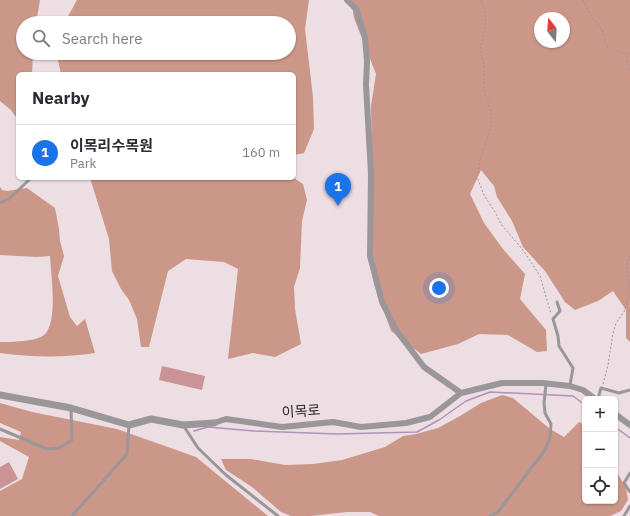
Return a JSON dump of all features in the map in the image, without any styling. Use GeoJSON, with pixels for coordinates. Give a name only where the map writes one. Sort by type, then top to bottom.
{"type":"FeatureCollection","features":[{"type":"Feature","properties":{"kind":"street"},"geometry":{"type":"LineString","coordinates":[[347,0],[356,9],[364,37],[367,61],[366,85],[371,174],[370,256],[382,302],[396,330],[424,367],[461,392]]}},
{"type":"Feature","properties":{"kind":"street","name":"이목로"},"geometry":{"type":"LineString","coordinates":[[129,425],[151,419],[184,425],[214,423],[226,419],[282,427],[333,422],[362,426],[406,423],[430,417],[461,392],[502,383],[570,386],[583,390],[592,396]]}},
{"type":"Feature","properties":{"kind":"street"},"geometry":{"type":"LineString","coordinates":[[0,395],[71,408],[129,425]]}},
{"type":"Feature","properties":{"kind":"street"},"geometry":{"type":"LineString","coordinates":[[618,416],[630,425]]}},
{"type":"Feature","properties":{"kind":"lane"},"geometry":{"type":"LineString","coordinates":[[0,203],[9,199],[29,180]]}},
{"type":"Feature","properties":{"kind":"lane"},"geometry":{"type":"LineString","coordinates":[[557,302],[560,311],[553,319],[559,346],[573,368],[570,386]]}},
{"type":"Feature","properties":{"kind":"lane"},"geometry":{"type":"LineString","coordinates":[[490,516],[498,512],[545,450],[550,438],[550,424],[545,413],[544,403],[546,384]]}},
{"type":"Feature","properties":{"kind":"lane"},"geometry":{"type":"LineString","coordinates":[[597,396],[601,388],[619,393],[630,390]]}},
{"type":"Feature","properties":{"kind":"lane"},"geometry":{"type":"LineString","coordinates":[[0,428],[47,449],[59,448],[72,440],[71,408]]}},
{"type":"Feature","properties":{"kind":"lane"},"geometry":{"type":"LineString","coordinates":[[72,516],[127,454],[129,425]]}},
{"type":"Feature","properties":{"kind":"lane"},"geometry":{"type":"LineString","coordinates":[[184,425],[198,448],[226,475],[278,516]]}},
{"type":"Feature","properties":{"kind":"lane"},"geometry":{"type":"LineString","coordinates":[[630,473],[624,483],[630,492]]}},
{"type":"Feature","properties":{"kind":"lane"},"geometry":{"type":"LineString","coordinates":[[624,516],[630,506]]}},
{"type":"Feature","properties":{"kind":"path"},"geometry":{"type":"LineString","coordinates":[[481,0],[486,21],[480,50],[484,64],[484,90],[492,120],[480,160],[477,177],[484,195],[495,212],[500,224],[523,250],[540,276],[553,319]]}},
{"type":"Feature","properties":{"kind":"path"},"geometry":{"type":"LineString","coordinates":[[583,0],[592,18],[602,30],[607,47],[626,54],[630,70]]}},
{"type":"Feature","properties":{"kind":"path"},"geometry":{"type":"LineString","coordinates":[[601,388],[608,365],[616,323],[624,312],[629,296],[630,284],[627,262],[630,255]]}},
{"type":"Feature","properties":{"kind":"shaded area"},"geometry":{"type":"Polygon","coordinates":[[[0,0],[40,0],[37,16],[16,16],[16,60],[33,60],[32,72],[16,72],[16,117],[11,110],[0,101],[0,0]]]}},
{"type":"Feature","properties":{"kind":"shaded area"},"geometry":{"type":"Polygon","coordinates":[[[77,0],[309,0],[305,29],[313,97],[314,129],[304,153],[296,155],[296,72],[61,72],[58,60],[296,60],[296,16],[68,16],[77,0]]]}},
{"type":"Feature","properties":{"kind":"shaded area"},"geometry":{"type":"Polygon","coordinates":[[[351,0],[630,0],[630,342],[626,338],[626,310],[613,291],[598,301],[575,310],[565,302],[545,271],[523,247],[512,221],[497,197],[494,186],[481,170],[470,194],[484,223],[503,249],[525,274],[520,299],[546,330],[547,351],[537,352],[508,335],[479,334],[458,344],[421,354],[391,331],[374,284],[370,235],[372,164],[371,106],[376,74],[354,18],[351,0]]]}},
{"type":"Feature","properties":{"kind":"shaded area"},"geometry":{"type":"Polygon","coordinates":[[[296,179],[303,184],[307,200],[302,221],[300,268],[294,287],[295,309],[301,344],[275,357],[253,353],[228,359],[238,269],[224,262],[186,259],[168,271],[149,347],[141,347],[137,319],[129,300],[121,289],[112,271],[109,239],[91,180],[296,179]]]}},
{"type":"Feature","properties":{"kind":"shaded area"},"geometry":{"type":"Polygon","coordinates":[[[0,187],[2,190],[7,191],[27,188],[55,208],[64,256],[58,276],[70,317],[77,326],[85,319],[95,353],[72,356],[48,356],[0,353],[0,342],[17,342],[36,339],[45,334],[49,328],[51,319],[53,297],[50,256],[37,257],[0,255],[0,187]]]}},
{"type":"Feature","properties":{"kind":"shaded area"},"geometry":{"type":"Polygon","coordinates":[[[502,395],[513,398],[550,429],[564,437],[579,422],[582,424],[582,504],[618,504],[618,474],[626,488],[628,500],[621,511],[610,516],[379,516],[370,512],[347,512],[311,516],[291,516],[281,512],[252,487],[226,470],[221,459],[251,459],[285,465],[313,464],[342,460],[385,447],[403,436],[438,428],[481,403],[502,395]]]}},
{"type":"Feature","properties":{"kind":"shaded area"},"geometry":{"type":"Polygon","coordinates":[[[0,403],[32,412],[117,429],[196,457],[268,516],[0,516],[0,491],[22,479],[29,457],[0,441],[0,437],[19,440],[21,432],[0,423],[0,403]]]}},
{"type":"Feature","properties":{"kind":"building"},"geometry":{"type":"Polygon","coordinates":[[[162,366],[205,376],[202,390],[159,380],[162,366]]]}},
{"type":"Feature","properties":{"kind":"building"},"geometry":{"type":"Polygon","coordinates":[[[9,462],[18,479],[0,489],[0,467],[9,462]]]}},
{"type":"Feature","properties":{"kind":"waterway"},"geometry":{"type":"LineString","coordinates":[[194,431],[208,427],[254,431],[337,434],[417,432],[439,420],[466,401],[490,392],[573,396],[582,403]]}},
{"type":"Feature","properties":{"kind":"waterway"},"geometry":{"type":"LineString","coordinates":[[618,429],[630,438]]}},
{"type":"Feature","properties":{"kind":"place","name":"이목리수목원"},"geometry":{"type":"Point","coordinates":[338,206]}}]}
